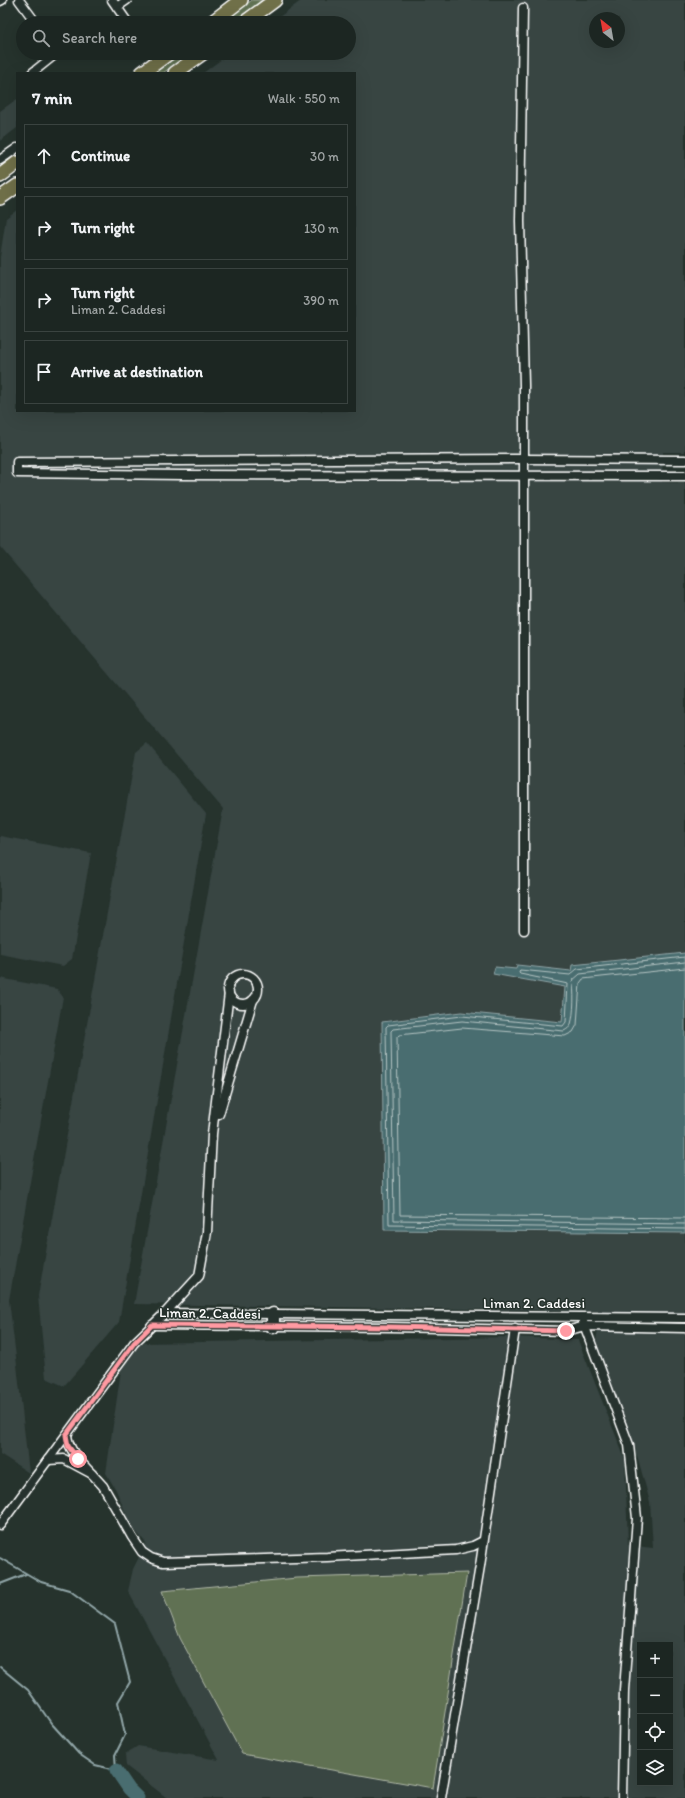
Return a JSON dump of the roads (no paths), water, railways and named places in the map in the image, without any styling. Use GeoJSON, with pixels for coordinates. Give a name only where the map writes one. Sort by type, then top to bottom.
{"type":"FeatureCollection","features":[{"type":"Feature","properties":{"kind":"main road"},"geometry":{"type":"LineString","coordinates":[[220,16],[241,0]]}},
{"type":"Feature","properties":{"kind":"main road"},"geometry":{"type":"LineString","coordinates":[[254,16],[276,0]]}},
{"type":"Feature","properties":{"kind":"main road"},"geometry":{"type":"LineString","coordinates":[[143,72],[153,60]]}},
{"type":"Feature","properties":{"kind":"main road"},"geometry":{"type":"LineString","coordinates":[[176,72],[193,60]]}},
{"type":"Feature","properties":{"kind":"main road"},"geometry":{"type":"LineString","coordinates":[[0,176],[16,164]]}},
{"type":"Feature","properties":{"kind":"main road"},"geometry":{"type":"LineString","coordinates":[[0,198],[16,187]]}},
{"type":"Feature","properties":{"kind":"street"},"geometry":{"type":"LineString","coordinates":[[19,0],[31,16]]}},
{"type":"Feature","properties":{"kind":"street"},"geometry":{"type":"LineString","coordinates":[[112,0],[123,16]]}},
{"type":"Feature","properties":{"kind":"street"},"geometry":{"type":"LineString","coordinates":[[117,7],[127,0]]}},
{"type":"Feature","properties":{"kind":"street"},"geometry":{"type":"LineString","coordinates":[[523,8],[520,221],[524,385],[524,930]]}},
{"type":"Feature","properties":{"kind":"street"},"geometry":{"type":"LineString","coordinates":[[33,72],[48,60]]}},
{"type":"Feature","properties":{"kind":"street"},"geometry":{"type":"LineString","coordinates":[[0,160],[16,149]]}},
{"type":"Feature","properties":{"kind":"street"},"geometry":{"type":"LineString","coordinates":[[685,460],[616,461],[523,459],[17,462],[17,473],[204,475],[615,474],[685,476]]}},
{"type":"Feature","properties":{"kind":"street"},"geometry":{"type":"LineString","coordinates":[[615,474],[616,461]]}},
{"type":"Feature","properties":{"kind":"street"},"geometry":{"type":"LineString","coordinates":[[165,1313],[199,1276],[207,1232],[212,1134],[230,983],[232,979],[240,974],[250,975],[257,982],[258,986],[256,996],[253,1000],[212,1134]]}},
{"type":"Feature","properties":{"kind":"street"},"geometry":{"type":"LineString","coordinates":[[229,993],[231,997],[239,1003],[249,1003],[253,1000]]}},
{"type":"Feature","properties":{"kind":"street","name":"Liman 2. Caddesi"},"geometry":{"type":"LineString","coordinates":[[152,1325],[165,1313],[685,1318]]}},
{"type":"Feature","properties":{"kind":"street"},"geometry":{"type":"LineString","coordinates":[[273,1314],[273,1327]]}},
{"type":"Feature","properties":{"kind":"street"},"geometry":{"type":"LineString","coordinates":[[505,1316],[505,1329]]}},
{"type":"Feature","properties":{"kind":"street"},"geometry":{"type":"LineString","coordinates":[[580,1316],[629,1445],[637,1518],[624,1690],[622,1798]]}},
{"type":"Feature","properties":{"kind":"street"},"geometry":{"type":"LineString","coordinates":[[1,1524],[134,1343],[152,1325]]}},
{"type":"Feature","properties":{"kind":"street","name":"Liman 2. Caddesi"},"geometry":{"type":"LineString","coordinates":[[152,1325],[515,1329],[566,1331],[585,1326],[685,1328]]}},
{"type":"Feature","properties":{"kind":"street"},"geometry":{"type":"LineString","coordinates":[[442,1798],[515,1329]]}},
{"type":"Feature","properties":{"kind":"street"},"geometry":{"type":"LineString","coordinates":[[66,1435],[68,1446],[103,1486],[142,1552],[163,1562],[327,1557],[456,1550],[483,1542]]}},
{"type":"Feature","properties":{"kind":"street"},"geometry":{"type":"LineString","coordinates":[[48,1460],[64,1459],[92,1474]]}},
{"type":"Feature","properties":{"kind":"water"},"geometry":{"type":"Polygon","coordinates":[[[685,953],[685,1233],[384,1230],[382,1022],[461,1012],[562,1022],[565,987],[493,974],[495,967],[516,969],[517,965],[571,971],[572,965],[685,953]]]}},
{"type":"Feature","properties":{"kind":"waterway"},"geometry":{"type":"LineString","coordinates":[[0,1558],[41,1582],[69,1590],[115,1624],[130,1682],[118,1702],[125,1735],[115,1755],[116,1770],[95,1765],[79,1754],[51,1723],[28,1690],[0,1667]]}},
{"type":"Feature","properties":{"kind":"waterway"},"geometry":{"type":"LineString","coordinates":[[0,1584],[26,1574]]}},
{"type":"Feature","properties":{"kind":"waterway"},"geometry":{"type":"LineString","coordinates":[[116,1770],[129,1789],[138,1798]]}}]}
